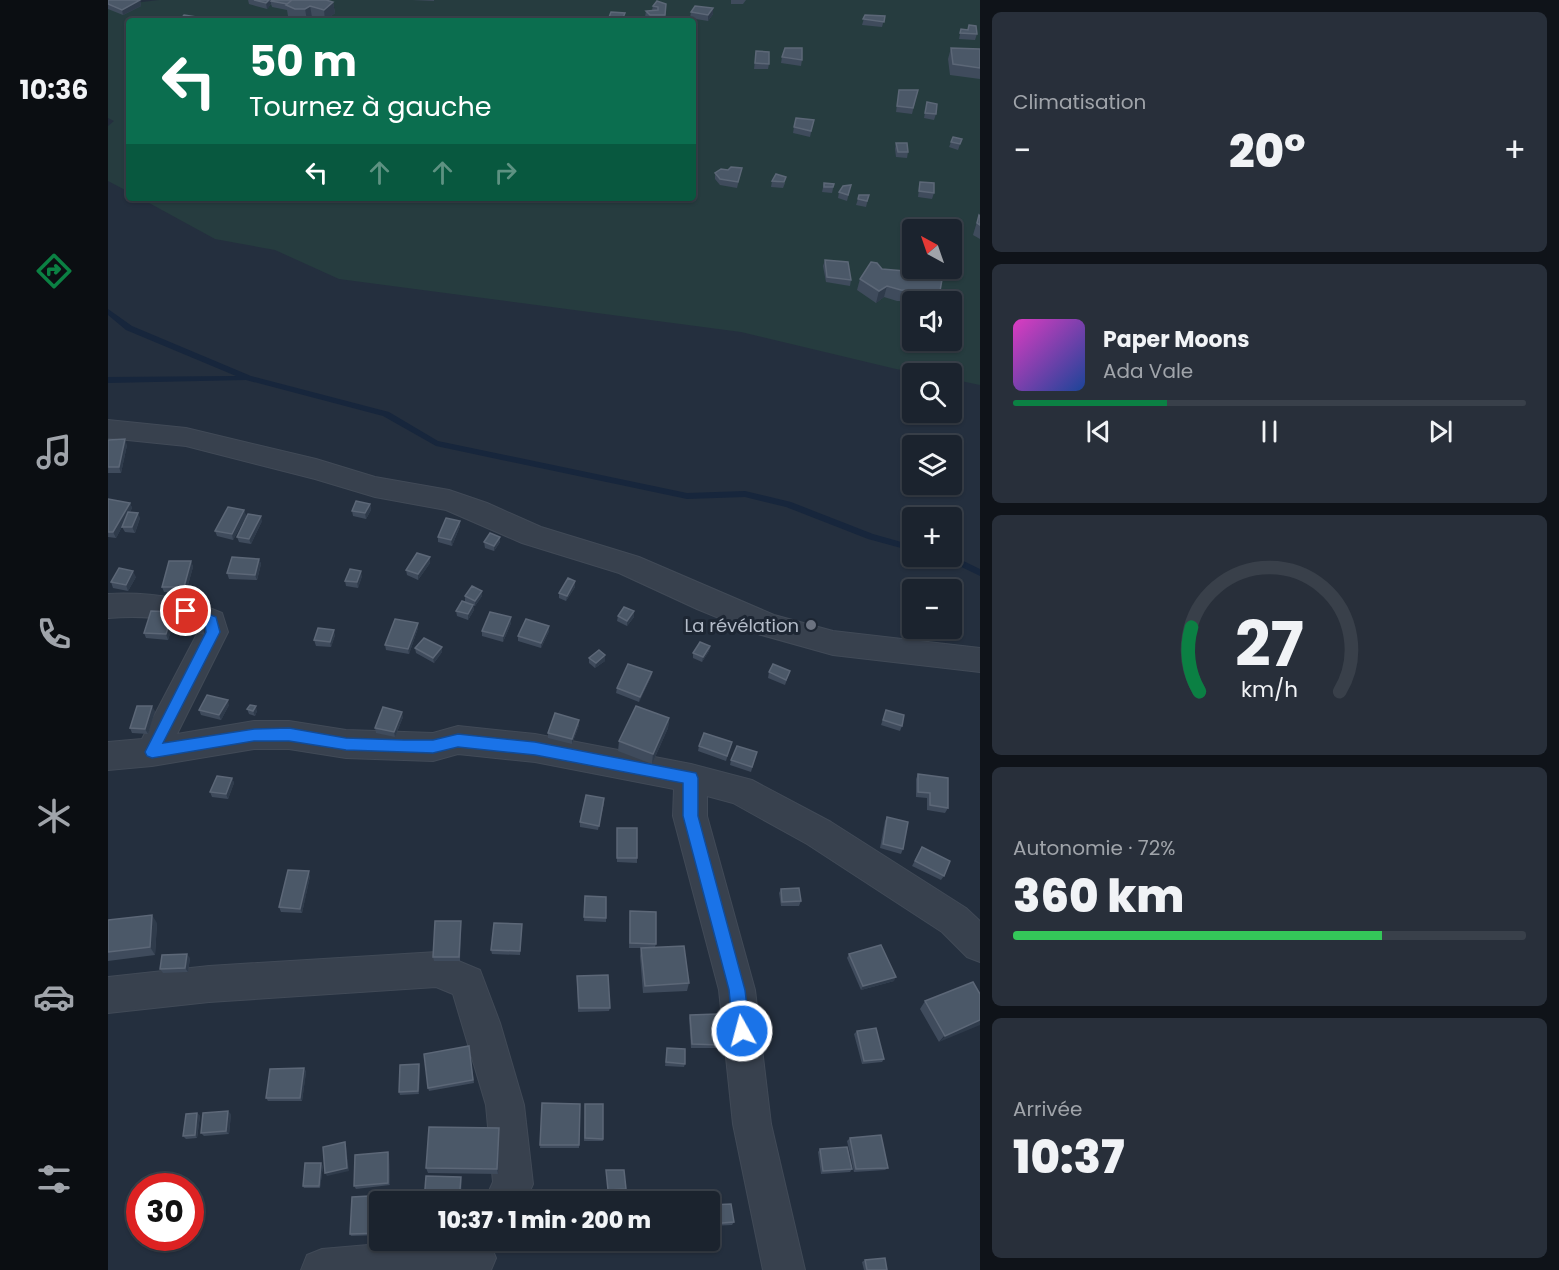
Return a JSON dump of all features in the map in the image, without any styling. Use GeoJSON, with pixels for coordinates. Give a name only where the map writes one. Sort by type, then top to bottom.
{"type":"FeatureCollection","features":[{"type":"Feature","properties":{"kind":"street"},"geometry":{"type":"LineString","coordinates":[[108,429],[186,437],[316,469],[375,487],[449,500],[532,535],[629,566],[769,626],[822,640],[980,660]]}},
{"type":"Feature","properties":{"kind":"street"},"geometry":{"type":"LineString","coordinates":[[108,606],[124,604],[186,611],[211,621],[213,632],[152,752]]}},
{"type":"Feature","properties":{"kind":"street"},"geometry":{"type":"LineString","coordinates":[[108,756],[152,752],[254,735],[289,735],[346,744],[392,746],[433,747],[458,740],[535,748],[691,778],[740,790],[819,833],[954,920],[980,945]]}},
{"type":"Feature","properties":{"kind":"street"},"geometry":{"type":"LineString","coordinates":[[691,778],[690,816],[737,990],[752,1124],[784,1270]]}},
{"type":"Feature","properties":{"kind":"street"},"geometry":{"type":"LineString","coordinates":[[108,994],[209,984],[437,969],[467,982],[482,1023],[505,1105],[513,1184],[510,1191]]}},
{"type":"Feature","properties":{"kind":"street"},"geometry":{"type":"LineString","coordinates":[[322,1270],[482,1256]]}},
{"type":"Feature","properties":{"kind":"green space"},"geometry":{"type":"Polygon","coordinates":[[[108,0],[134,3],[159,0],[980,0],[980,385],[962,381],[962,363],[902,363],[902,370],[741,332],[339,279],[275,250],[215,239],[145,201],[696,201],[696,18],[126,18],[126,190],[108,181],[108,126],[114,121],[108,118],[108,0]]]}},
{"type":"Feature","properties":{"kind":"building"},"geometry":{"type":"Polygon","coordinates":[[[108,0],[140,0],[122,10],[108,4],[108,0]]]}},
{"type":"Feature","properties":{"kind":"building"},"geometry":{"type":"Polygon","coordinates":[[[272,0],[292,0],[287,4],[272,0]]]}},
{"type":"Feature","properties":{"kind":"building"},"geometry":{"type":"Polygon","coordinates":[[[292,0],[333,2],[324,10],[310,6],[305,9],[295,9],[286,5],[292,0]]]}},
{"type":"Feature","properties":{"kind":"building"},"geometry":{"type":"Polygon","coordinates":[[[657,1],[666,4],[665,15],[650,15],[646,11],[658,10],[658,7],[653,6],[657,1]]]}},
{"type":"Feature","properties":{"kind":"building"},"geometry":{"type":"Polygon","coordinates":[[[695,6],[713,8],[708,15],[691,12],[695,6]]]}},
{"type":"Feature","properties":{"kind":"building"},"geometry":{"type":"Polygon","coordinates":[[[611,12],[625,13],[623,18],[609,18],[611,12]]]}},
{"type":"Feature","properties":{"kind":"building"},"geometry":{"type":"Polygon","coordinates":[[[184,15],[203,18],[182,18],[184,15]]]}},
{"type":"Feature","properties":{"kind":"building"},"geometry":{"type":"Polygon","coordinates":[[[865,15],[885,16],[884,22],[863,19],[865,15]]]}},
{"type":"Feature","properties":{"kind":"building"},"geometry":{"type":"Polygon","coordinates":[[[969,25],[976,26],[977,34],[960,33],[961,29],[968,30],[969,25]]]}},
{"type":"Feature","properties":{"kind":"building"},"geometry":{"type":"Polygon","coordinates":[[[785,48],[802,48],[802,60],[782,57],[785,48]]]}},
{"type":"Feature","properties":{"kind":"building"},"geometry":{"type":"Polygon","coordinates":[[[951,48],[980,49],[980,68],[953,64],[951,48]]]}},
{"type":"Feature","properties":{"kind":"building"},"geometry":{"type":"Polygon","coordinates":[[[756,51],[769,52],[769,64],[755,63],[756,51]]]}},
{"type":"Feature","properties":{"kind":"building"},"geometry":{"type":"Polygon","coordinates":[[[899,90],[918,90],[913,108],[897,106],[899,90]]]}},
{"type":"Feature","properties":{"kind":"building"},"geometry":{"type":"Polygon","coordinates":[[[927,102],[937,104],[936,114],[925,113],[927,102]]]}},
{"type":"Feature","properties":{"kind":"building"},"geometry":{"type":"Polygon","coordinates":[[[796,118],[814,120],[811,131],[794,127],[796,118]]]}},
{"type":"Feature","properties":{"kind":"building"},"geometry":{"type":"Polygon","coordinates":[[[953,137],[962,139],[960,144],[951,142],[953,137]]]}},
{"type":"Feature","properties":{"kind":"building"},"geometry":{"type":"Polygon","coordinates":[[[896,143],[907,143],[908,152],[898,152],[896,143]]]}},
{"type":"Feature","properties":{"kind":"building"},"geometry":{"type":"Polygon","coordinates":[[[731,167],[742,168],[738,182],[720,179],[715,173],[721,169],[728,170],[731,167]]]}},
{"type":"Feature","properties":{"kind":"building"},"geometry":{"type":"Polygon","coordinates":[[[776,174],[786,177],[784,182],[772,181],[776,174]]]}},
{"type":"Feature","properties":{"kind":"building"},"geometry":{"type":"Polygon","coordinates":[[[920,182],[934,183],[934,193],[919,191],[920,182]]]}},
{"type":"Feature","properties":{"kind":"building"},"geometry":{"type":"Polygon","coordinates":[[[824,183],[834,184],[833,187],[824,187],[824,183]]]}},
{"type":"Feature","properties":{"kind":"building"},"geometry":{"type":"Polygon","coordinates":[[[851,185],[848,195],[839,192],[843,186],[851,185]]]}},
{"type":"Feature","properties":{"kind":"building"},"geometry":{"type":"Polygon","coordinates":[[[859,195],[869,195],[867,201],[858,199],[859,195]]]}},
{"type":"Feature","properties":{"kind":"building"},"geometry":{"type":"Polygon","coordinates":[[[825,260],[848,262],[851,280],[827,277],[825,260]]]}},
{"type":"Feature","properties":{"kind":"building"},"geometry":{"type":"Polygon","coordinates":[[[871,262],[877,263],[882,269],[902,271],[902,279],[942,279],[940,291],[901,290],[887,286],[879,291],[860,279],[871,262]]]}},
{"type":"Feature","properties":{"kind":"building"},"geometry":{"type":"Polygon","coordinates":[[[125,439],[119,467],[108,467],[108,440],[125,439]]]}},
{"type":"Feature","properties":{"kind":"building"},"geometry":{"type":"Polygon","coordinates":[[[108,499],[130,503],[113,532],[108,532],[108,499]]]}},
{"type":"Feature","properties":{"kind":"building"},"geometry":{"type":"Polygon","coordinates":[[[356,501],[370,504],[365,513],[352,511],[356,501]]]}},
{"type":"Feature","properties":{"kind":"building"},"geometry":{"type":"Polygon","coordinates":[[[228,507],[244,510],[232,534],[215,531],[228,507]]]}},
{"type":"Feature","properties":{"kind":"building"},"geometry":{"type":"Polygon","coordinates":[[[128,512],[138,513],[132,527],[122,527],[128,512]]]}},
{"type":"Feature","properties":{"kind":"building"},"geometry":{"type":"Polygon","coordinates":[[[248,514],[261,516],[249,539],[237,537],[248,514]]]}},
{"type":"Feature","properties":{"kind":"building"},"geometry":{"type":"Polygon","coordinates":[[[446,518],[460,521],[451,540],[438,537],[446,518]]]}},
{"type":"Feature","properties":{"kind":"building"},"geometry":{"type":"Polygon","coordinates":[[[490,533],[500,537],[494,546],[484,542],[490,533]]]}},
{"type":"Feature","properties":{"kind":"building"},"geometry":{"type":"Polygon","coordinates":[[[417,553],[430,557],[418,574],[406,570],[417,553]]]}},
{"type":"Feature","properties":{"kind":"building"},"geometry":{"type":"Polygon","coordinates":[[[232,557],[259,559],[255,575],[227,573],[232,557]]]}},
{"type":"Feature","properties":{"kind":"building"},"geometry":{"type":"Polygon","coordinates":[[[169,561],[191,561],[184,587],[162,587],[169,561]]]}},
{"type":"Feature","properties":{"kind":"building"},"geometry":{"type":"Polygon","coordinates":[[[119,568],[133,571],[126,585],[111,582],[119,568]]]}},
{"type":"Feature","properties":{"kind":"building"},"geometry":{"type":"Polygon","coordinates":[[[350,569],[361,571],[357,582],[345,581],[350,569]]]}},
{"type":"Feature","properties":{"kind":"building"},"geometry":{"type":"Polygon","coordinates":[[[568,578],[575,581],[567,596],[559,593],[568,578]]]}},
{"type":"Feature","properties":{"kind":"building"},"geometry":{"type":"Polygon","coordinates":[[[472,586],[482,591],[475,601],[465,596],[472,586]]]}},
{"type":"Feature","properties":{"kind":"building"},"geometry":{"type":"Polygon","coordinates":[[[462,601],[473,605],[468,614],[456,611],[462,601]]]}},
{"type":"Feature","properties":{"kind":"building"},"geometry":{"type":"Polygon","coordinates":[[[624,607],[634,611],[627,621],[618,616],[624,607]]]}},
{"type":"Feature","properties":{"kind":"building"},"geometry":{"type":"Polygon","coordinates":[[[151,611],[173,612],[166,634],[144,633],[151,611]]]}},
{"type":"Feature","properties":{"kind":"building"},"geometry":{"type":"Polygon","coordinates":[[[490,612],[511,617],[503,636],[482,631],[490,612]]]}},
{"type":"Feature","properties":{"kind":"building"},"geometry":{"type":"Polygon","coordinates":[[[198,619],[207,621],[203,629],[194,627],[198,619]]]}},
{"type":"Feature","properties":{"kind":"building"},"geometry":{"type":"Polygon","coordinates":[[[395,619],[418,623],[408,649],[385,645],[395,619]]]}},
{"type":"Feature","properties":{"kind":"building"},"geometry":{"type":"Polygon","coordinates":[[[526,619],[549,626],[541,643],[518,636],[526,619]]]}},
{"type":"Feature","properties":{"kind":"building"},"geometry":{"type":"Polygon","coordinates":[[[318,628],[334,630],[330,642],[314,640],[318,628]]]}},
{"type":"Feature","properties":{"kind":"building"},"geometry":{"type":"Polygon","coordinates":[[[424,638],[442,647],[433,658],[415,648],[424,638]]]}},
{"type":"Feature","properties":{"kind":"building"},"geometry":{"type":"Polygon","coordinates":[[[700,642],[710,646],[703,657],[693,653],[700,642]]]}},
{"type":"Feature","properties":{"kind":"building"},"geometry":{"type":"Polygon","coordinates":[[[599,650],[605,655],[596,663],[589,658],[599,650]]]}},
{"type":"Feature","properties":{"kind":"building"},"geometry":{"type":"Polygon","coordinates":[[[628,664],[652,672],[640,697],[617,688],[628,664]]]}},
{"type":"Feature","properties":{"kind":"building"},"geometry":{"type":"Polygon","coordinates":[[[773,664],[790,671],[786,680],[769,672],[773,664]]]}},
{"type":"Feature","properties":{"kind":"building"},"geometry":{"type":"Polygon","coordinates":[[[207,695],[228,700],[219,715],[199,710],[207,695]]]}},
{"type":"Feature","properties":{"kind":"building"},"geometry":{"type":"Polygon","coordinates":[[[250,705],[256,706],[253,711],[247,709],[250,705]]]}},
{"type":"Feature","properties":{"kind":"building"},"geometry":{"type":"Polygon","coordinates":[[[137,706],[152,706],[145,729],[130,728],[137,706]]]}},
{"type":"Feature","properties":{"kind":"building"},"geometry":{"type":"Polygon","coordinates":[[[636,706],[669,718],[653,754],[619,741],[636,706]]]}},
{"type":"Feature","properties":{"kind":"building"},"geometry":{"type":"Polygon","coordinates":[[[383,707],[402,712],[394,732],[375,728],[383,707]]]}},
{"type":"Feature","properties":{"kind":"building"},"geometry":{"type":"Polygon","coordinates":[[[886,710],[904,715],[902,726],[883,720],[886,710]]]}},
{"type":"Feature","properties":{"kind":"building"},"geometry":{"type":"Polygon","coordinates":[[[555,713],[579,720],[572,739],[548,733],[555,713]]]}},
{"type":"Feature","properties":{"kind":"building"},"geometry":{"type":"Polygon","coordinates":[[[704,733],[732,742],[727,756],[699,746],[704,733]]]}},
{"type":"Feature","properties":{"kind":"building"},"geometry":{"type":"Polygon","coordinates":[[[737,746],[757,752],[752,767],[731,760],[737,746]]]}},
{"type":"Feature","properties":{"kind":"building"},"geometry":{"type":"Polygon","coordinates":[[[918,774],[948,778],[948,808],[930,805],[930,793],[918,792],[918,774]]]}},
{"type":"Feature","properties":{"kind":"building"},"geometry":{"type":"Polygon","coordinates":[[[217,776],[232,778],[226,794],[210,792],[217,776]]]}},
{"type":"Feature","properties":{"kind":"building"},"geometry":{"type":"Polygon","coordinates":[[[586,795],[604,798],[599,826],[580,822],[586,795]]]}},
{"type":"Feature","properties":{"kind":"building"},"geometry":{"type":"Polygon","coordinates":[[[887,817],[908,822],[903,849],[883,844],[887,817]]]}},
{"type":"Feature","properties":{"kind":"building"},"geometry":{"type":"Polygon","coordinates":[[[617,828],[637,828],[637,858],[617,858],[617,828]]]}},
{"type":"Feature","properties":{"kind":"building"},"geometry":{"type":"Polygon","coordinates":[[[922,847],[950,861],[944,876],[915,861],[922,847]]]}},
{"type":"Feature","properties":{"kind":"building"},"geometry":{"type":"Polygon","coordinates":[[[288,870],[309,871],[300,909],[279,907],[288,870]]]}},
{"type":"Feature","properties":{"kind":"building"},"geometry":{"type":"Polygon","coordinates":[[[799,888],[801,901],[782,902],[781,889],[799,888]]]}},
{"type":"Feature","properties":{"kind":"building"},"geometry":{"type":"Polygon","coordinates":[[[585,896],[606,897],[606,918],[584,917],[585,896]]]}},
{"type":"Feature","properties":{"kind":"building"},"geometry":{"type":"Polygon","coordinates":[[[630,911],[656,912],[656,944],[630,943],[630,911]]]}},
{"type":"Feature","properties":{"kind":"building"},"geometry":{"type":"Polygon","coordinates":[[[152,915],[150,947],[108,952],[108,920],[152,915]]]}},
{"type":"Feature","properties":{"kind":"building"},"geometry":{"type":"Polygon","coordinates":[[[435,921],[461,921],[459,957],[433,957],[435,921]]]}},
{"type":"Feature","properties":{"kind":"building"},"geometry":{"type":"Polygon","coordinates":[[[494,923],[522,924],[520,951],[491,950],[494,923]]]}},
{"type":"Feature","properties":{"kind":"building"},"geometry":{"type":"Polygon","coordinates":[[[881,945],[896,977],[863,986],[849,954],[881,945]]]}},
{"type":"Feature","properties":{"kind":"building"},"geometry":{"type":"Polygon","coordinates":[[[684,946],[689,983],[645,986],[641,948],[684,946]]]}},
{"type":"Feature","properties":{"kind":"building"},"geometry":{"type":"Polygon","coordinates":[[[187,954],[185,968],[160,969],[162,955],[187,954]]]}},
{"type":"Feature","properties":{"kind":"building"},"geometry":{"type":"Polygon","coordinates":[[[608,975],[610,1008],[579,1008],[577,976],[608,975]]]}},
{"type":"Feature","properties":{"kind":"building"},"geometry":{"type":"Polygon","coordinates":[[[973,982],[980,994],[980,1020],[945,1036],[925,1001],[973,982]]]}},
{"type":"Feature","properties":{"kind":"building"},"geometry":{"type":"Polygon","coordinates":[[[717,1014],[720,1045],[692,1044],[690,1015],[717,1014]]]}},
{"type":"Feature","properties":{"kind":"building"},"geometry":{"type":"Polygon","coordinates":[[[876,1028],[884,1059],[864,1061],[857,1031],[876,1028]]]}},
{"type":"Feature","properties":{"kind":"building"},"geometry":{"type":"Polygon","coordinates":[[[469,1046],[473,1080],[428,1088],[424,1054],[469,1046]]]}},
{"type":"Feature","properties":{"kind":"building"},"geometry":{"type":"Polygon","coordinates":[[[667,1048],[685,1049],[685,1064],[666,1062],[667,1048]]]}},
{"type":"Feature","properties":{"kind":"building"},"geometry":{"type":"Polygon","coordinates":[[[419,1064],[418,1091],[399,1092],[400,1065],[419,1064]]]}},
{"type":"Feature","properties":{"kind":"building"},"geometry":{"type":"Polygon","coordinates":[[[304,1068],[300,1098],[266,1098],[270,1069],[304,1068]]]}},
{"type":"Feature","properties":{"kind":"building"},"geometry":{"type":"Polygon","coordinates":[[[542,1103],[580,1104],[579,1145],[540,1145],[542,1103]]]}},
{"type":"Feature","properties":{"kind":"building"},"geometry":{"type":"Polygon","coordinates":[[[585,1104],[603,1104],[603,1139],[585,1138],[585,1104]]]}},
{"type":"Feature","properties":{"kind":"building"},"geometry":{"type":"Polygon","coordinates":[[[228,1111],[226,1131],[201,1133],[203,1113],[228,1111]]]}},
{"type":"Feature","properties":{"kind":"building"},"geometry":{"type":"Polygon","coordinates":[[[197,1113],[195,1135],[183,1136],[186,1114],[197,1113]]]}},
{"type":"Feature","properties":{"kind":"building"},"geometry":{"type":"Polygon","coordinates":[[[429,1127],[499,1128],[497,1169],[426,1168],[429,1127]]]}},
{"type":"Feature","properties":{"kind":"building"},"geometry":{"type":"Polygon","coordinates":[[[881,1135],[888,1168],[856,1169],[850,1138],[881,1135]]]}},
{"type":"Feature","properties":{"kind":"building"},"geometry":{"type":"Polygon","coordinates":[[[345,1142],[347,1168],[325,1173],[323,1147],[345,1142]]]}},
{"type":"Feature","properties":{"kind":"building"},"geometry":{"type":"Polygon","coordinates":[[[847,1147],[852,1169],[823,1171],[820,1149],[847,1147]]]}},
{"type":"Feature","properties":{"kind":"building"},"geometry":{"type":"Polygon","coordinates":[[[388,1152],[388,1183],[354,1186],[355,1155],[388,1152]]]}},
{"type":"Feature","properties":{"kind":"building"},"geometry":{"type":"Polygon","coordinates":[[[305,1163],[321,1163],[319,1186],[303,1186],[305,1163]]]}},
{"type":"Feature","properties":{"kind":"building"},"geometry":{"type":"Polygon","coordinates":[[[606,1170],[624,1170],[626,1189],[608,1190],[606,1170]]]}},
{"type":"Feature","properties":{"kind":"building"},"geometry":{"type":"Polygon","coordinates":[[[426,1176],[461,1177],[460,1191],[425,1191],[426,1176]]]}},
{"type":"Feature","properties":{"kind":"building"},"geometry":{"type":"Polygon","coordinates":[[[369,1196],[369,1233],[350,1234],[352,1197],[369,1196]]]}},
{"type":"Feature","properties":{"kind":"building"},"geometry":{"type":"Polygon","coordinates":[[[731,1204],[734,1222],[720,1223],[720,1205],[731,1204]]]}},
{"type":"Feature","properties":{"kind":"building"},"geometry":{"type":"Polygon","coordinates":[[[885,1258],[887,1270],[867,1270],[865,1260],[885,1258]]]}},
{"type":"Feature","properties":{"kind":"waterway"},"geometry":{"type":"LineString","coordinates":[[108,311],[129,328],[249,378],[386,414],[436,443],[687,496],[745,494],[788,504],[871,537],[902,545]]}},
{"type":"Feature","properties":{"kind":"waterway"},"geometry":{"type":"LineString","coordinates":[[108,380],[244,378]]}},
{"type":"Feature","properties":{"kind":"waterway"},"geometry":{"type":"LineString","coordinates":[[962,564],[980,573]]}},
{"type":"Feature","properties":{"kind":"place","name":"La révélation"},"geometry":{"type":"Point","coordinates":[811,625]}},
{"type":"Feature","properties":{"kind":"route"},"geometry":{"type":"LineString","coordinates":[[186,611],[211,621],[213,632],[152,752],[217,739],[254,735],[289,735],[346,744],[433,747],[458,740],[535,748],[691,778],[690,816],[737,990],[742,1031]]}}]}
